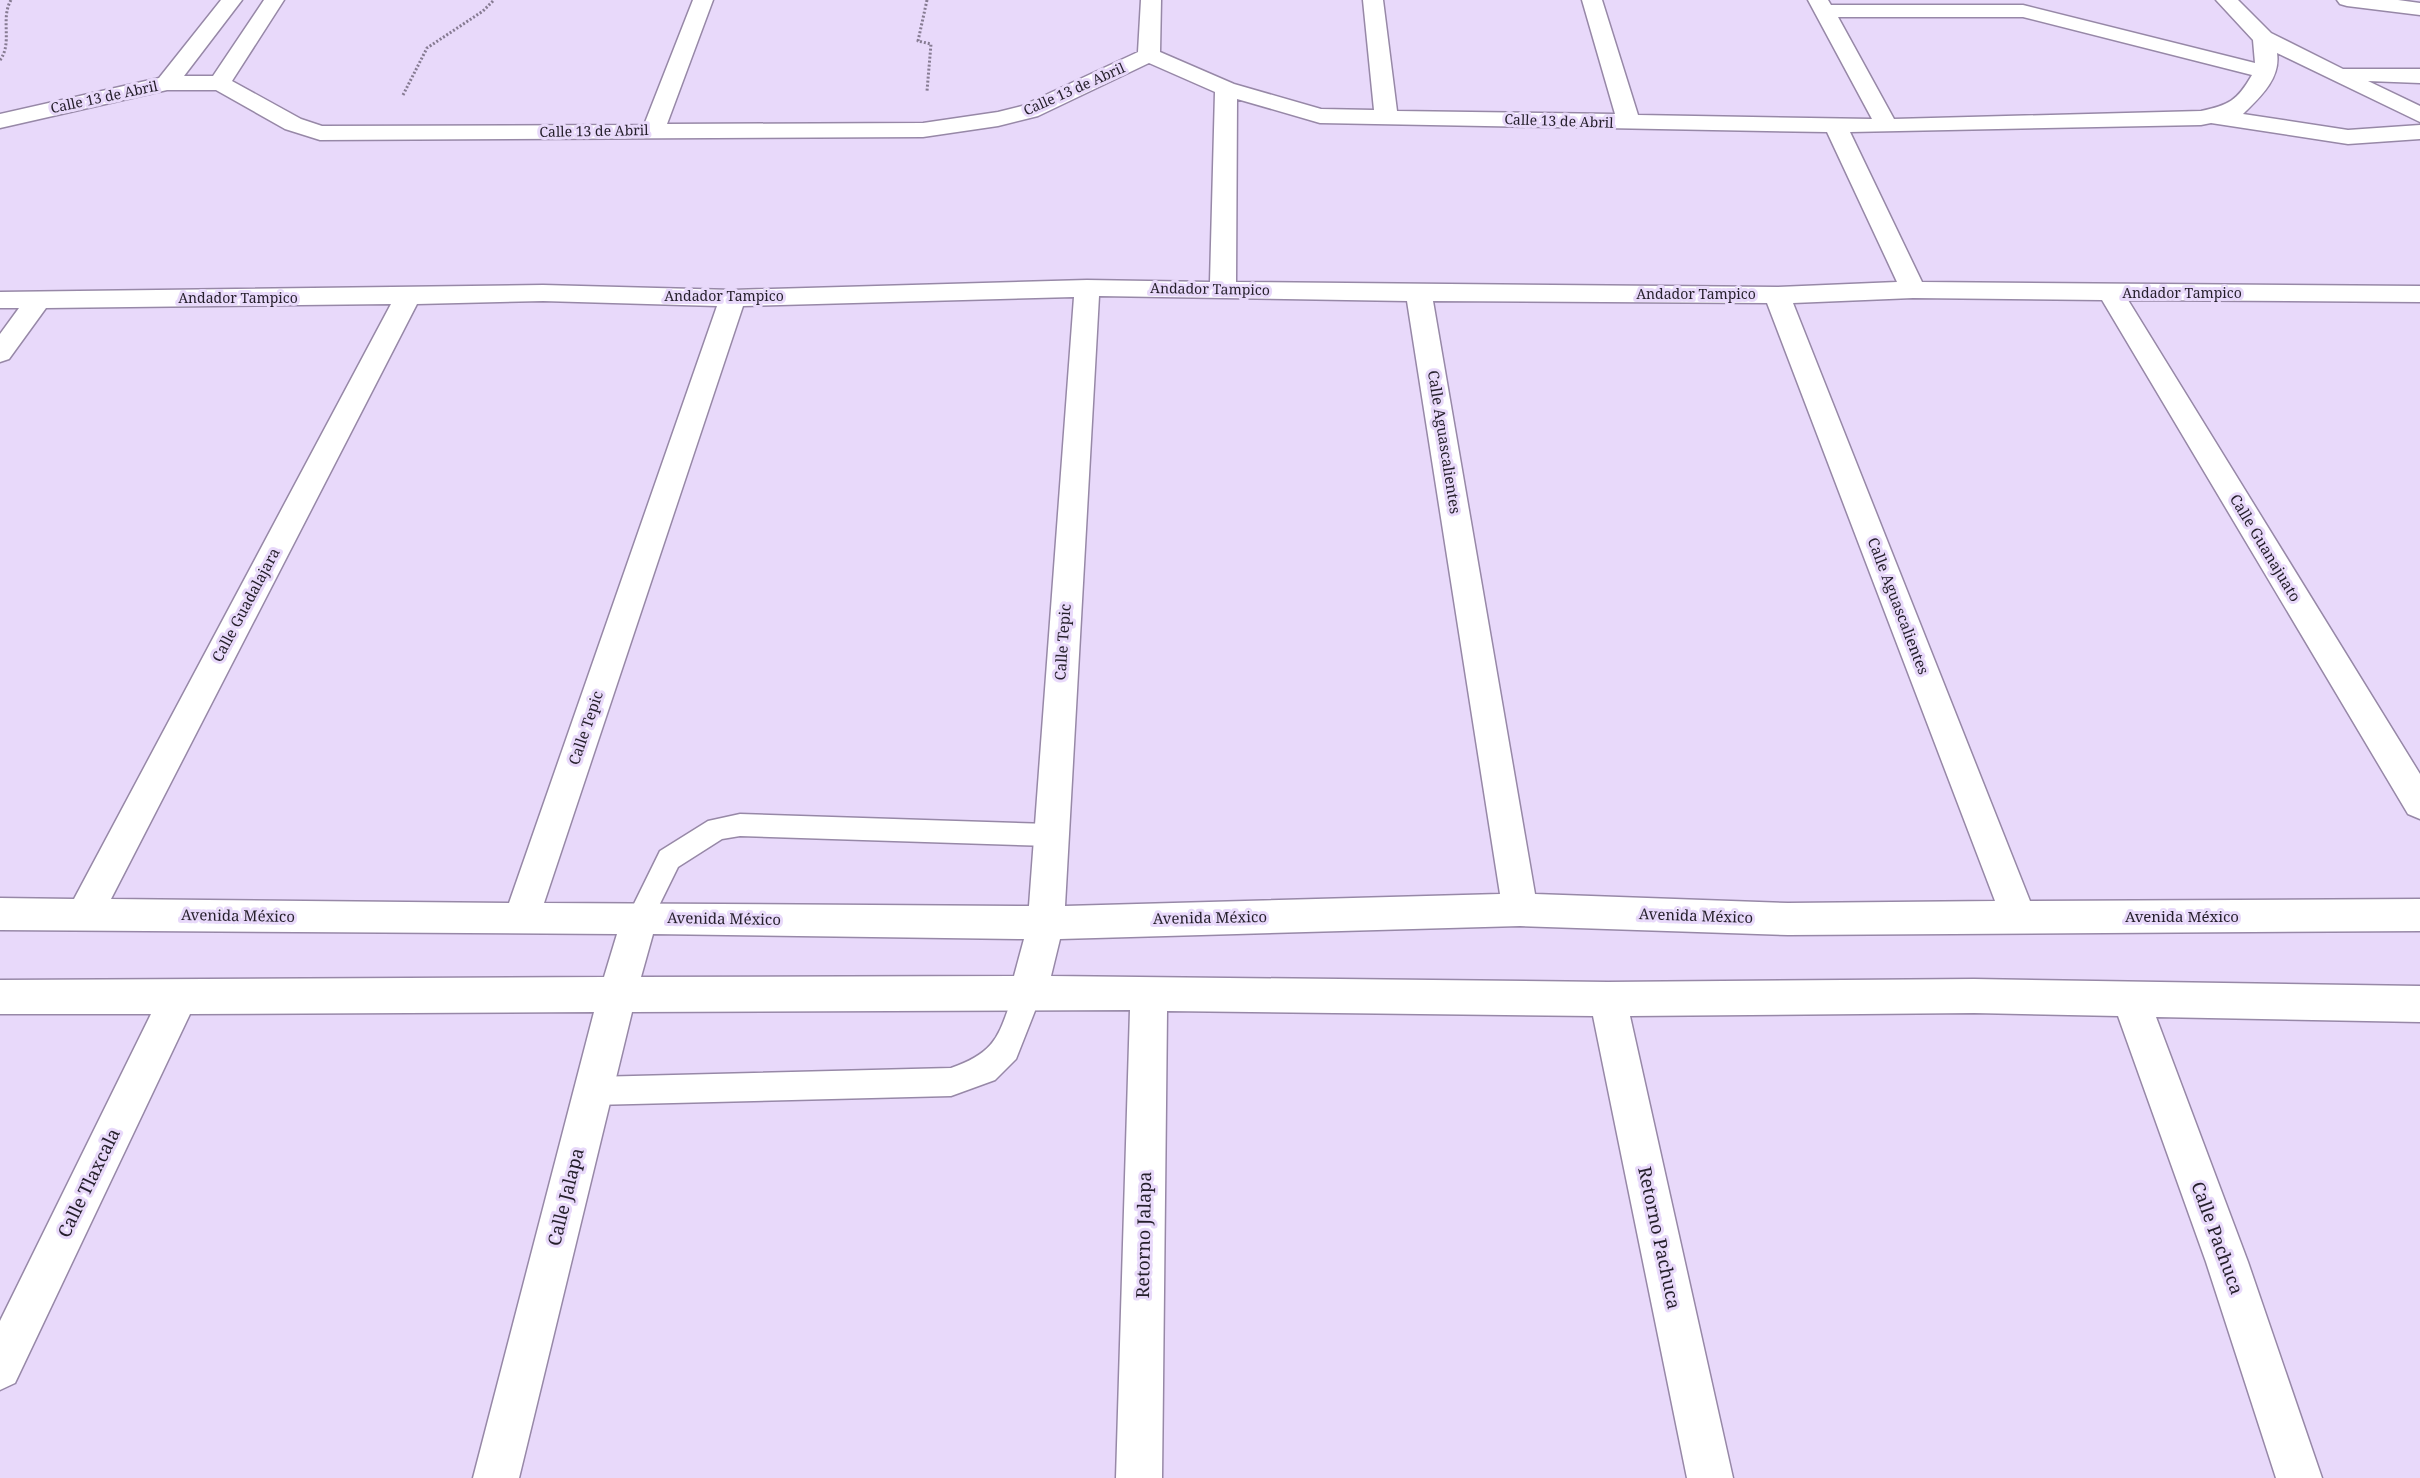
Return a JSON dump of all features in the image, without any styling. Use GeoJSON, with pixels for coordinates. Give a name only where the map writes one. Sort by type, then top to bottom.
{"type":"FeatureCollection","features":[{"type":"Feature","properties":{"kind":"street"},"geometry":{"type":"LineString","coordinates":[[167,83],[232,0]]}},
{"type":"Feature","properties":{"kind":"street"},"geometry":{"type":"LineString","coordinates":[[220,83],[274,0]]}},
{"type":"Feature","properties":{"kind":"street"},"geometry":{"type":"LineString","coordinates":[[653,130],[703,0]]}},
{"type":"Feature","properties":{"kind":"street"},"geometry":{"type":"LineString","coordinates":[[1149,55],[1151,0]]}},
{"type":"Feature","properties":{"kind":"street"},"geometry":{"type":"LineString","coordinates":[[1373,0],[1386,117]]}},
{"type":"Feature","properties":{"kind":"street"},"geometry":{"type":"LineString","coordinates":[[1592,0],[1629,123]]}},
{"type":"Feature","properties":{"kind":"street"},"geometry":{"type":"LineString","coordinates":[[2226,0],[2263,38],[2420,115]]}},
{"type":"Feature","properties":{"kind":"street"},"geometry":{"type":"LineString","coordinates":[[2347,0],[2420,9]]}},
{"type":"Feature","properties":{"kind":"street"},"geometry":{"type":"LineString","coordinates":[[1821,6],[2023,11],[2265,72]]}},
{"type":"Feature","properties":{"kind":"street"},"geometry":{"type":"LineString","coordinates":[[1821,6],[1887,126]]}},
{"type":"Feature","properties":{"kind":"street"},"geometry":{"type":"LineString","coordinates":[[2211,116],[2233,111],[2254,91],[2265,72],[2267,57],[2263,38]]}},
{"type":"Feature","properties":{"kind":"street","name":"Calle 13 de Abril"},"geometry":{"type":"LineString","coordinates":[[0,121],[167,83],[220,83],[293,124],[320,133],[923,130],[998,119],[1030,111],[1149,55],[1226,89],[1320,116],[1836,126],[2080,123],[2211,116]]}},
{"type":"Feature","properties":{"kind":"street"},"geometry":{"type":"LineString","coordinates":[[2336,74],[2420,76]]}},
{"type":"Feature","properties":{"kind":"street"},"geometry":{"type":"LineString","coordinates":[[1223,289],[1226,89]]}},
{"type":"Feature","properties":{"kind":"street"},"geometry":{"type":"LineString","coordinates":[[2211,116],[2348,137],[2420,132]]}},
{"type":"Feature","properties":{"kind":"street"},"geometry":{"type":"LineString","coordinates":[[1836,126],[1913,290]]}},
{"type":"Feature","properties":{"kind":"street","name":"Andador Tampico"},"geometry":{"type":"LineString","coordinates":[[0,300],[408,296],[543,292],[733,298],[1086,288],[1777,295],[1913,290],[2420,294]]}},
{"type":"Feature","properties":{"kind":"street","name":"Calle Tepic"},"geometry":{"type":"LineString","coordinates":[[1028,993],[1046,922],[1086,288]]}},
{"type":"Feature","properties":{"kind":"street","name":"Calle Guanajuato"},"geometry":{"type":"LineString","coordinates":[[2111,292],[2420,804]]}},
{"type":"Feature","properties":{"kind":"street","name":"Calle Aguascalientes"},"geometry":{"type":"LineString","coordinates":[[1419,293],[1520,910]]}},
{"type":"Feature","properties":{"kind":"street","name":"Calle Aguascalientes"},"geometry":{"type":"LineString","coordinates":[[1777,295],[2019,918]]}},
{"type":"Feature","properties":{"kind":"street","name":"Calle Guadalajara"},"geometry":{"type":"LineString","coordinates":[[85,914],[408,296]]}},
{"type":"Feature","properties":{"kind":"street","name":"Calle Tepic"},"geometry":{"type":"LineString","coordinates":[[521,919],[733,298]]}},
{"type":"Feature","properties":{"kind":"street"},"geometry":{"type":"LineString","coordinates":[[0,353],[39,300]]}},
{"type":"Feature","properties":{"kind":"street","name":"Avenida México"},"geometry":{"type":"LineString","coordinates":[[0,914],[1046,922],[1520,910],[1788,919],[2420,915]]}},
{"type":"Feature","properties":{"kind":"street","name":"Calle Jalapa"},"geometry":{"type":"LineString","coordinates":[[496,1478],[592,1091],[640,918]]}},
{"type":"Feature","properties":{"kind":"street"},"geometry":{"type":"LineString","coordinates":[[0,997],[1149,993],[1608,999],[1974,996],[2131,1001],[2420,1004]]}},
{"type":"Feature","properties":{"kind":"street","name":"Retorno Jalapa"},"geometry":{"type":"LineString","coordinates":[[1139,1478],[1149,993]]}},
{"type":"Feature","properties":{"kind":"street","name":"Calle Tlaxcala"},"geometry":{"type":"LineString","coordinates":[[0,1368],[178,998]]}},
{"type":"Feature","properties":{"kind":"street","name":"Retorno Pachuca"},"geometry":{"type":"LineString","coordinates":[[1608,999],[1710,1478]]}},
{"type":"Feature","properties":{"kind":"street","name":"Calle Pachuca"},"geometry":{"type":"LineString","coordinates":[[2131,1001],[2227,1262],[2299,1478]]}},
{"type":"Feature","properties":{"kind":"lane"},"geometry":{"type":"LineString","coordinates":[[640,918],[669,859],[717,829],[740,825],[1050,835]]}},
{"type":"Feature","properties":{"kind":"lane"},"geometry":{"type":"LineString","coordinates":[[592,1091],[951,1082],[985,1070],[1006,1050],[1028,993]]}},
{"type":"Feature","properties":{"kind":"path"},"geometry":{"type":"LineString","coordinates":[[0,60],[6,52],[6,20],[8,4],[11,0]]}},
{"type":"Feature","properties":{"kind":"path"},"geometry":{"type":"LineString","coordinates":[[384,133],[427,48],[483,11],[494,0]]}},
{"type":"Feature","properties":{"kind":"path"},"geometry":{"type":"LineString","coordinates":[[923,130],[931,44],[918,41],[927,0]]}}]}
